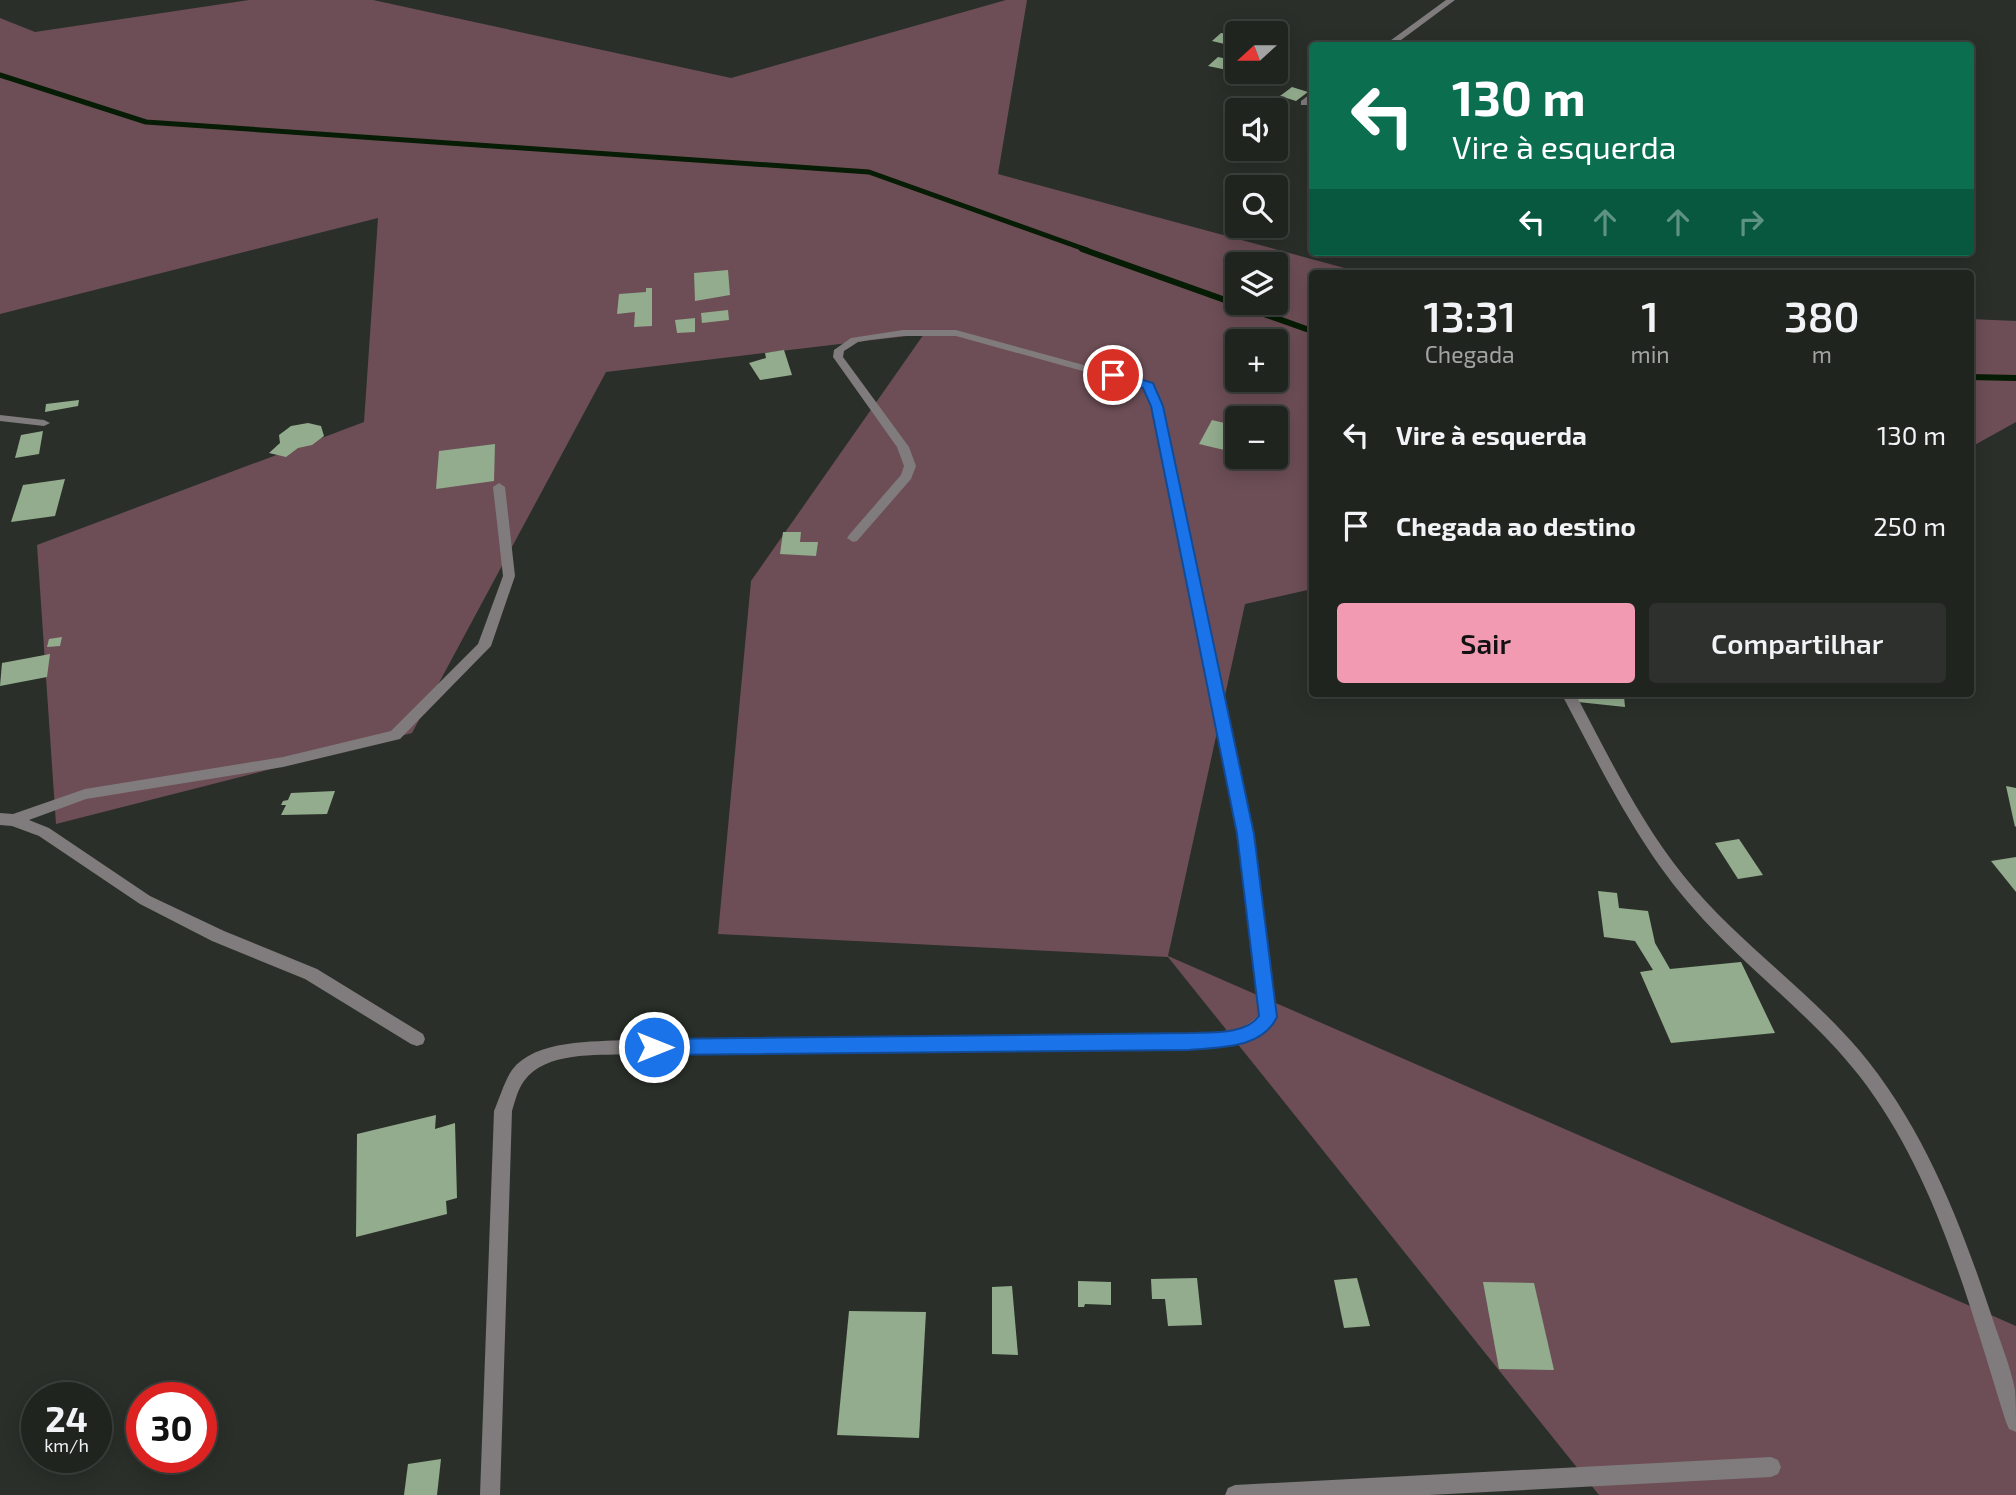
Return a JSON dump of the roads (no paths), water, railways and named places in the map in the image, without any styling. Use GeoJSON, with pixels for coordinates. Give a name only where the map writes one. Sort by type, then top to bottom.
{"type":"FeatureCollection","features":[{"type":"Feature","properties":{"kind":"street"},"geometry":{"type":"LineString","coordinates":[[1393,42],[1451,0]]}},
{"type":"Feature","properties":{"kind":"street"},"geometry":{"type":"LineString","coordinates":[[1304,103],[1309,99]]}},
{"type":"Feature","properties":{"kind":"street"},"geometry":{"type":"LineString","coordinates":[[490,1495],[503,1111],[521,1072],[539,1060],[556,1053],[628,1047],[1189,1042],[1236,1038],[1252,1033],[1262,1027],[1268,1017],[1246,834],[1157,406],[1149,386],[956,333],[903,333],[855,340],[845,345],[837,354],[903,447],[910,466],[907,476],[853,538]]}},
{"type":"Feature","properties":{"kind":"street"},"geometry":{"type":"LineString","coordinates":[[0,418],[44,423]]}},
{"type":"Feature","properties":{"kind":"street"},"geometry":{"type":"LineString","coordinates":[[7,819],[85,794],[283,762],[395,735],[484,646],[509,576],[499,487]]}},
{"type":"Feature","properties":{"kind":"street"},"geometry":{"type":"LineString","coordinates":[[1569,697],[1638,822],[1678,880],[1711,917],[1839,1042],[1873,1080],[1899,1121],[1927,1169],[1942,1206],[1966,1269],[2016,1422]]}},
{"type":"Feature","properties":{"kind":"street"},"geometry":{"type":"LineString","coordinates":[[7,819],[44,832],[145,900],[218,936],[311,974],[417,1040]]}},
{"type":"Feature","properties":{"kind":"street"},"geometry":{"type":"LineString","coordinates":[[1235,1495],[1771,1467]]}},
{"type":"Feature","properties":{"kind":"waterway"},"geometry":{"type":"LineString","coordinates":[[0,75],[146,122],[869,172],[1087,250]]}},
{"type":"Feature","properties":{"kind":"waterway"},"geometry":{"type":"LineString","coordinates":[[1082,249],[1309,330]]}},
{"type":"Feature","properties":{"kind":"waterway"},"geometry":{"type":"LineString","coordinates":[[1974,377],[2016,378]]}}]}
